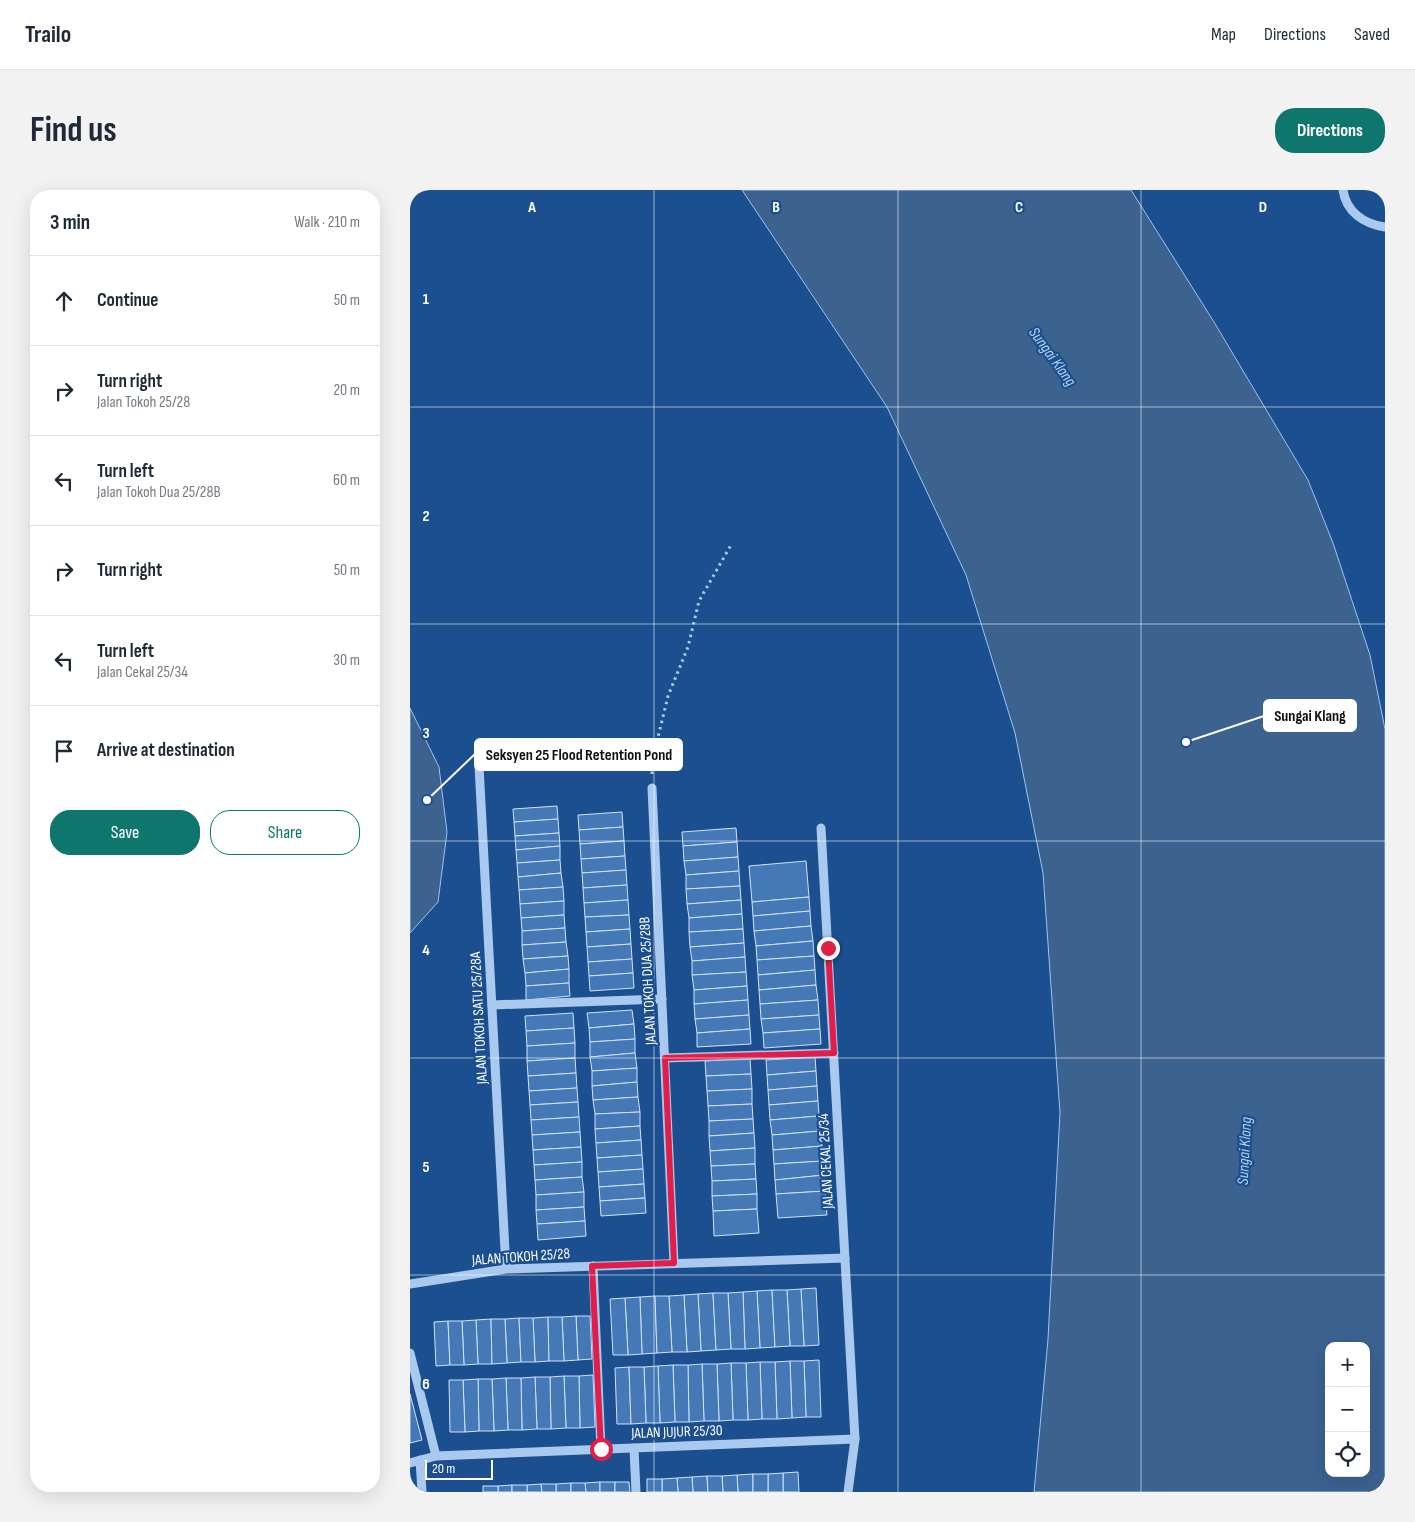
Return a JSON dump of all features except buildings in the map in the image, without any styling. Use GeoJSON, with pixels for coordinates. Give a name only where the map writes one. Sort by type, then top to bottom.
{"type":"FeatureCollection","features":[{"type":"Feature","properties":{"kind":"street"},"geometry":{"type":"LineString","coordinates":[[1343,190],[1348,207],[1357,216],[1374,225],[1385,226]]}},
{"type":"Feature","properties":{"kind":"street","name":"JALAN TOKOH SATU 25/28A"},"geometry":{"type":"LineString","coordinates":[[479,766],[506,1269]]}},
{"type":"Feature","properties":{"kind":"street","name":"JALAN TOKOH DUA 25/28B"},"geometry":{"type":"LineString","coordinates":[[652,788],[674,1263]]}},
{"type":"Feature","properties":{"kind":"street","name":"JALAN CEKAL 25/34"},"geometry":{"type":"LineString","coordinates":[[821,828],[855,1439],[848,1492]]}},
{"type":"Feature","properties":{"kind":"street"},"geometry":{"type":"LineString","coordinates":[[492,1005],[662,999]]}},
{"type":"Feature","properties":{"kind":"street"},"geometry":{"type":"LineString","coordinates":[[665,1058],[834,1053]]}},
{"type":"Feature","properties":{"kind":"street","name":"JALAN TOKOH 25/28"},"geometry":{"type":"LineString","coordinates":[[410,1284],[506,1269],[845,1258]]}},
{"type":"Feature","properties":{"kind":"street"},"geometry":{"type":"LineString","coordinates":[[592,1266],[601,1449]]}},
{"type":"Feature","properties":{"kind":"street"},"geometry":{"type":"LineString","coordinates":[[410,1353],[436,1456]]}},
{"type":"Feature","properties":{"kind":"street","name":"JALAN JUJUR 25/30"},"geometry":{"type":"LineString","coordinates":[[410,1462],[436,1456],[855,1439]]}},
{"type":"Feature","properties":{"kind":"street"},"geometry":{"type":"LineString","coordinates":[[634,1448],[636,1492]]}},
{"type":"Feature","properties":{"kind":"street"},"geometry":{"type":"LineString","coordinates":[[420,1460],[422,1492]]}},
{"type":"Feature","properties":{"kind":"path"},"geometry":{"type":"LineString","coordinates":[[652,788],[652,762],[668,696],[688,647],[699,601],[731,545]]}},
{"type":"Feature","properties":{"kind":"water"},"geometry":{"type":"Polygon","coordinates":[[[742,190],[1131,190],[1214,322],[1308,480],[1333,543],[1370,655],[1385,729],[1385,1492],[1034,1492],[1048,1339],[1060,1113],[1043,873],[1015,733],[966,575],[887,407],[742,190]]]}},
{"type":"Feature","properties":{"kind":"water"},"geometry":{"type":"Polygon","coordinates":[[[410,708],[439,767],[447,832],[438,902],[410,933],[410,708]]]}},
{"type":"Feature","properties":{"kind":"place","name":"Sungai Klang"},"geometry":{"type":"Point","coordinates":[1186,742]}},
{"type":"Feature","properties":{"kind":"place","name":"Seksyen 25 Flood Retention Pond"},"geometry":{"type":"Point","coordinates":[427,800]}},
{"type":"Feature","properties":{"kind":"route"},"geometry":{"type":"LineString","coordinates":[[601,1449],[592,1266],[674,1263],[665,1058],[834,1053],[828,948]]}}]}
